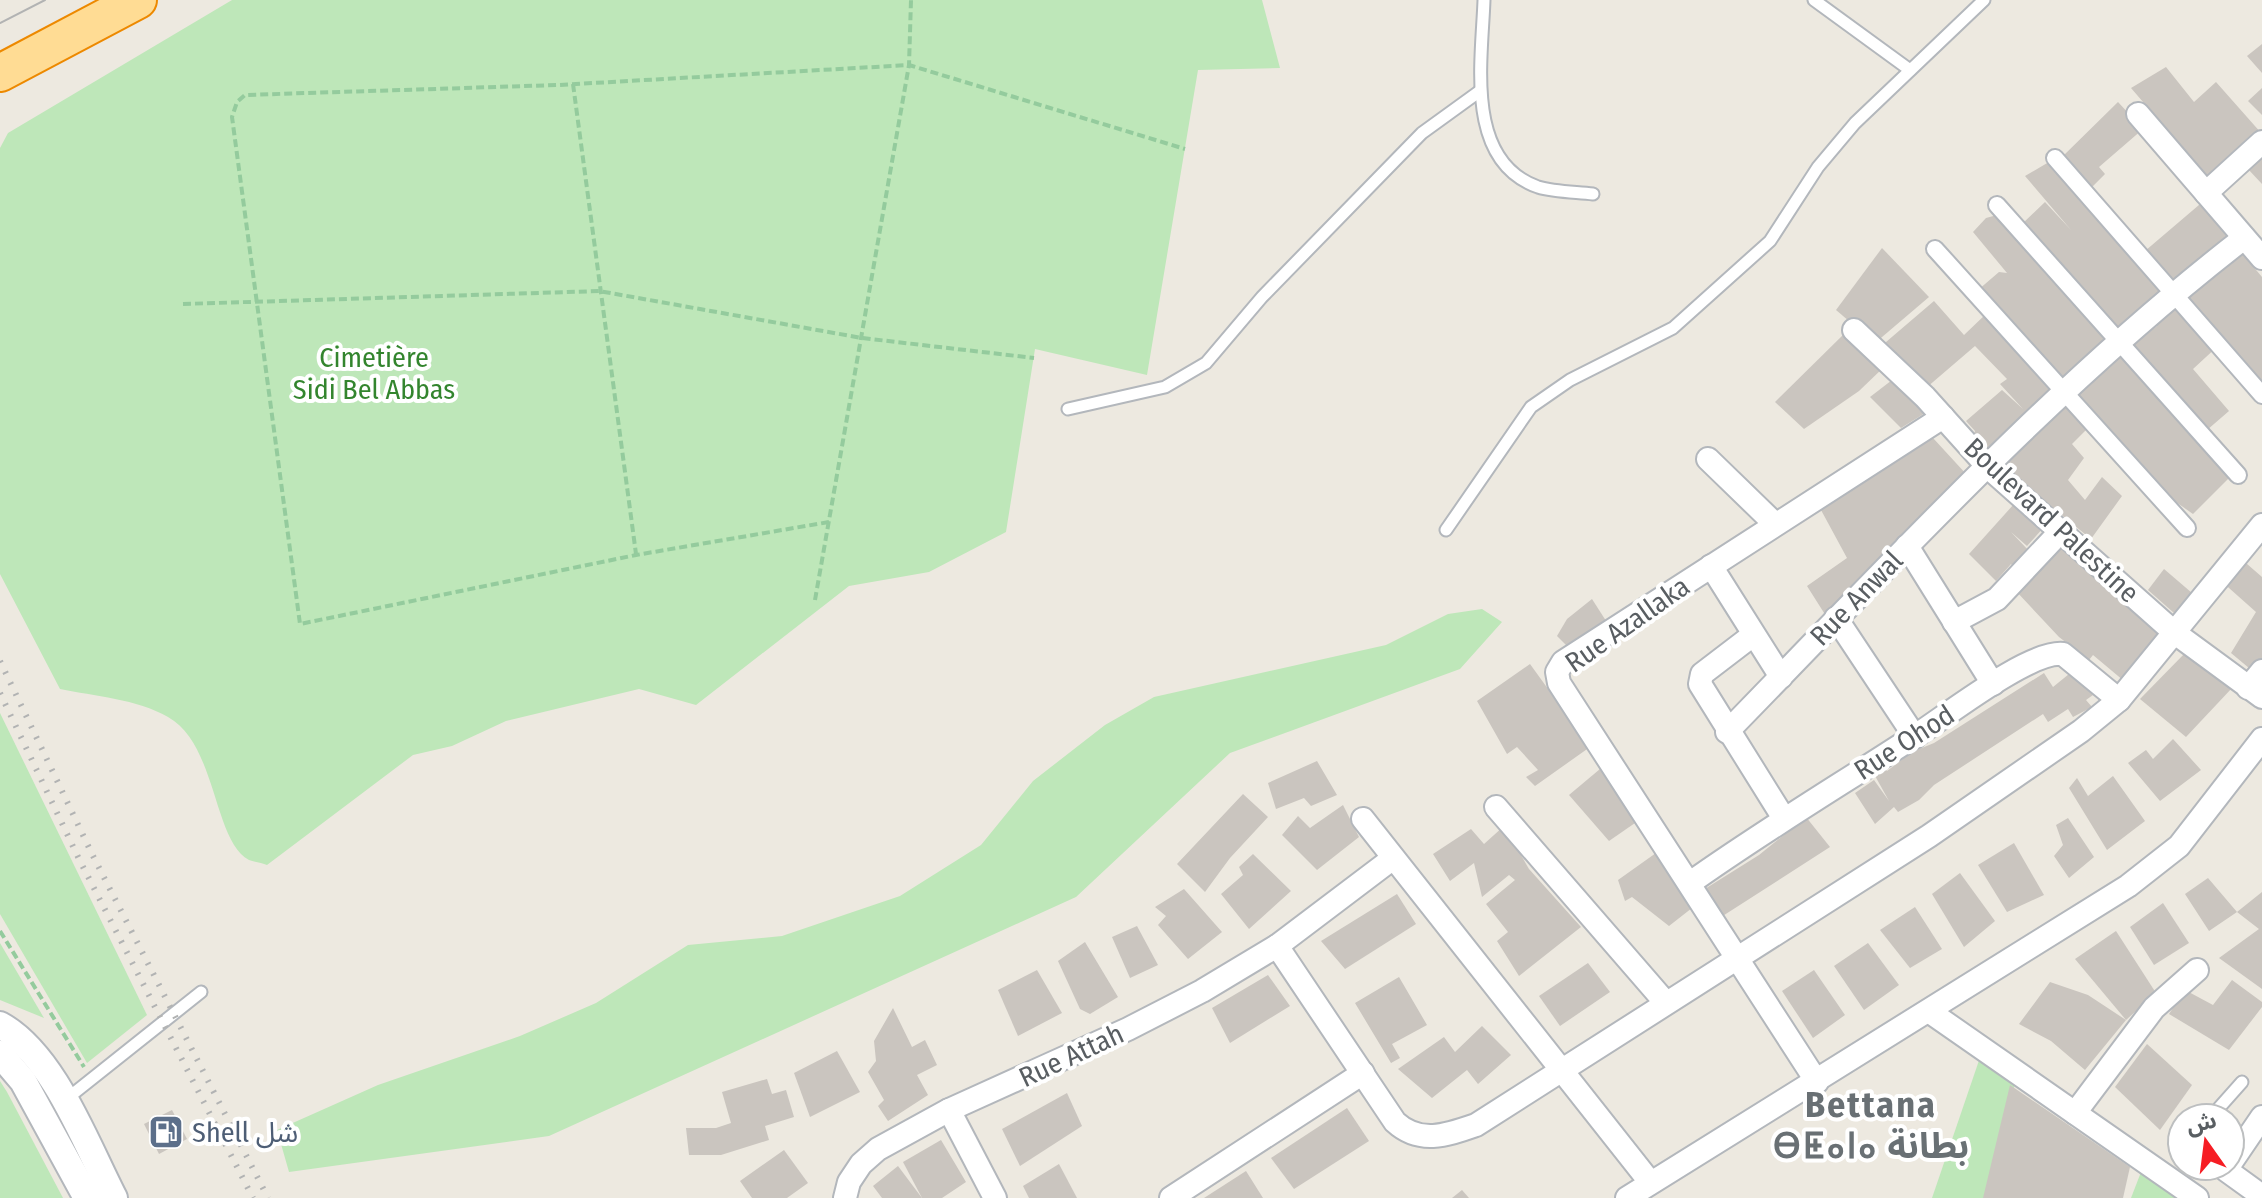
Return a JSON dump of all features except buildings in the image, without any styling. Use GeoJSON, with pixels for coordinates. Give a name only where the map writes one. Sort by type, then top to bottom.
{"type":"FeatureCollection","features":[{"type":"Feature","properties":{"kind":"highway"},"geometry":{"type":"LineString","coordinates":[[0,46],[91,0]]}},
{"type":"Feature","properties":{"kind":"highway"},"geometry":{"type":"LineString","coordinates":[[0,73],[138,0]]}},
{"type":"Feature","properties":{"kind":"street"},"geometry":{"type":"LineString","coordinates":[[2138,114],[2256,248]]}},
{"type":"Feature","properties":{"kind":"street"},"geometry":{"type":"LineString","coordinates":[[2206,193],[2262,142]]}},
{"type":"Feature","properties":{"kind":"street"},"geometry":{"type":"LineString","coordinates":[[2055,158],[2262,395]]}},
{"type":"Feature","properties":{"kind":"street"},"geometry":{"type":"LineString","coordinates":[[1997,205],[2238,475]]}},
{"type":"Feature","properties":{"kind":"street","name":"Rue Anwal"},"geometry":{"type":"LineString","coordinates":[[1727,732],[1907,546],[2064,391],[2122,343],[2175,292],[2256,248]]}},
{"type":"Feature","properties":{"kind":"street"},"geometry":{"type":"LineString","coordinates":[[1935,249],[2187,528]]}},
{"type":"Feature","properties":{"kind":"street","name":"Boulevard Palestine"},"geometry":{"type":"LineString","coordinates":[[1854,330],[1943,417],[1988,467],[2060,532],[2175,633],[2257,685]]}},
{"type":"Feature","properties":{"kind":"street","name":"Rue Azallaka"},"geometry":{"type":"LineString","coordinates":[[1817,1082],[1559,683],[1557,672],[1563,662],[1774,523],[1943,417]]}},
{"type":"Feature","properties":{"kind":"street"},"geometry":{"type":"LineString","coordinates":[[1708,459],[1774,523]]}},
{"type":"Feature","properties":{"kind":"street"},"geometry":{"type":"LineString","coordinates":[[1277,946],[1395,1122],[1415,1136],[1447,1135],[1476,1125],[1998,789],[2119,700],[2262,525]]}},
{"type":"Feature","properties":{"kind":"street"},"geometry":{"type":"LineString","coordinates":[[1954,622],[1997,599],[2060,532]]}},
{"type":"Feature","properties":{"kind":"street"},"geometry":{"type":"LineString","coordinates":[[1907,546],[1993,684]]}},
{"type":"Feature","properties":{"kind":"street"},"geometry":{"type":"LineString","coordinates":[[1711,566],[1781,677]]}},
{"type":"Feature","properties":{"kind":"street"},"geometry":{"type":"LineString","coordinates":[[1836,618],[1915,737]]}},
{"type":"Feature","properties":{"kind":"street"},"geometry":{"type":"LineString","coordinates":[[1753,635],[1702,674],[1700,679],[1702,691],[1783,817]]}},
{"type":"Feature","properties":{"kind":"street","name":"Rue Ohod"},"geometry":{"type":"LineString","coordinates":[[1690,883],[1783,817],[1915,737],[1993,684],[2045,655],[2063,654],[2119,700]]}},
{"type":"Feature","properties":{"kind":"street"},"geometry":{"type":"LineString","coordinates":[[1627,1198],[1930,1012],[2159,864],[2194,828],[2262,739]]}},
{"type":"Feature","properties":{"kind":"street"},"geometry":{"type":"LineString","coordinates":[[1496,807],[1666,1003]]}},
{"type":"Feature","properties":{"kind":"street"},"geometry":{"type":"LineString","coordinates":[[1363,819],[1650,1182]]}},
{"type":"Feature","properties":{"kind":"street","name":"Rue Attah"},"geometry":{"type":"LineString","coordinates":[[845,1198],[849,1182],[861,1164],[878,1149],[949,1110],[1128,1029],[1277,946],[1392,859]]}},
{"type":"Feature","properties":{"kind":"street"},"geometry":{"type":"LineString","coordinates":[[2075,1113],[2154,1008],[2197,970]]}},
{"type":"Feature","properties":{"kind":"street"},"geometry":{"type":"LineString","coordinates":[[1930,1012],[2197,1198]]}},
{"type":"Feature","properties":{"kind":"street"},"geometry":{"type":"LineString","coordinates":[[0,1025],[31,1049],[64,1102],[114,1198]]}},
{"type":"Feature","properties":{"kind":"street"},"geometry":{"type":"LineString","coordinates":[[0,1054],[23,1081],[87,1198]]}},
{"type":"Feature","properties":{"kind":"street"},"geometry":{"type":"LineString","coordinates":[[1171,1198],[1363,1073]]}},
{"type":"Feature","properties":{"kind":"street"},"geometry":{"type":"LineString","coordinates":[[949,1110],[995,1198]]}},
{"type":"Feature","properties":{"kind":"street"},"geometry":{"type":"LineString","coordinates":[[2246,1139],[2262,1117]]}},
{"type":"Feature","properties":{"kind":"street"},"geometry":{"type":"LineString","coordinates":[[2245,1182],[2262,1196]]}},
{"type":"Feature","properties":{"kind":"lane"},"geometry":{"type":"LineString","coordinates":[[1484,0],[1480,91],[1485,125],[1496,152],[1514,173],[1539,187],[1593,194]]}},
{"type":"Feature","properties":{"kind":"lane"},"geometry":{"type":"LineString","coordinates":[[1814,0],[1910,70]]}},
{"type":"Feature","properties":{"kind":"lane"},"geometry":{"type":"LineString","coordinates":[[1446,530],[1531,407],[1570,380],[1673,328],[1770,241],[1818,167],[1855,123],[1984,0]]}},
{"type":"Feature","properties":{"kind":"lane"},"geometry":{"type":"LineString","coordinates":[[1068,409],[1165,387],[1206,363],[1262,297],[1422,133],[1480,91]]}},
{"type":"Feature","properties":{"kind":"lane"},"geometry":{"type":"LineString","coordinates":[[64,1102],[201,992]]}},
{"type":"Feature","properties":{"kind":"lane"},"geometry":{"type":"LineString","coordinates":[[2224,1102],[2242,1082]]}},
{"type":"Feature","properties":{"kind":"path"},"geometry":{"type":"LineString","coordinates":[[815,600],[909,65],[911,0]]}},
{"type":"Feature","properties":{"kind":"path"},"geometry":{"type":"LineString","coordinates":[[829,522],[636,555],[300,624],[232,117],[237,102],[245,95],[573,84],[909,65],[1185,149]]}},
{"type":"Feature","properties":{"kind":"path"},"geometry":{"type":"LineString","coordinates":[[573,84],[636,555]]}},
{"type":"Feature","properties":{"kind":"path"},"geometry":{"type":"LineString","coordinates":[[183,304],[599,291],[862,338],[1034,358]]}},
{"type":"Feature","properties":{"kind":"path"},"geometry":{"type":"LineString","coordinates":[[0,931],[92,1079]]}},
{"type":"Feature","properties":{"kind":"green space","name":"Cimetière Sidi Bel Abbas"},"geometry":{"type":"Polygon","coordinates":[[[232,0],[1262,0],[1280,68],[1198,70],[1147,375],[1035,349],[1006,532],[929,572],[849,586],[696,705],[639,689],[506,721],[452,746],[413,755],[267,865],[249,860],[237,850],[220,814],[206,769],[184,730],[168,717],[143,706],[60,689],[0,574],[0,148],[8,133],[232,0]]]}},
{"type":"Feature","properties":{"kind":"green space"},"geometry":{"type":"Polygon","coordinates":[[[1482,609],[1502,622],[1460,669],[1230,753],[1076,897],[549,1136],[289,1172],[277,1130],[378,1085],[520,1036],[596,1003],[688,945],[782,936],[900,896],[981,845],[1033,781],[1105,725],[1154,697],[1386,645],[1448,614],[1482,609]]]}},
{"type":"Feature","properties":{"kind":"green space"},"geometry":{"type":"Polygon","coordinates":[[[0,713],[147,1015],[87,1063],[0,914],[0,713]]]}},
{"type":"Feature","properties":{"kind":"green space"},"geometry":{"type":"Polygon","coordinates":[[[0,943],[44,1018],[0,1000],[0,943]]]}},
{"type":"Feature","properties":{"kind":"green space"},"geometry":{"type":"Polygon","coordinates":[[[1987,1037],[2021,1062],[1984,1198],[1932,1198],[1987,1037]]]}},
{"type":"Feature","properties":{"kind":"green space"},"geometry":{"type":"Polygon","coordinates":[[[0,1081],[7,1092],[63,1198],[0,1198],[0,1081]]]}},
{"type":"Feature","properties":{"kind":"green space"},"geometry":{"type":"Polygon","coordinates":[[[2148,1154],[2166,1167],[2166,1182],[2186,1182],[2207,1198],[2131,1198],[2148,1154]]]}},
{"type":"Feature","properties":{"kind":"tram line"},"geometry":{"type":"LineString","coordinates":[[0,23],[45,0]]}},
{"type":"Feature","properties":{"kind":"railway"},"geometry":{"type":"LineString","coordinates":[[0,661],[92,854],[268,1198]]}},
{"type":"Feature","properties":{"kind":"railway"},"geometry":{"type":"LineString","coordinates":[[0,693],[79,859],[253,1198]]}},
{"type":"Feature","properties":{"kind":"place","name":"Shell شل"},"geometry":{"type":"Point","coordinates":[166,1132]}},
{"type":"Feature","properties":{"kind":"district","name":"Bettana ⴱⵟⴰⵏⴰ بطانة"},"geometry":{"type":"Point","coordinates":[1871,1124]}}]}
